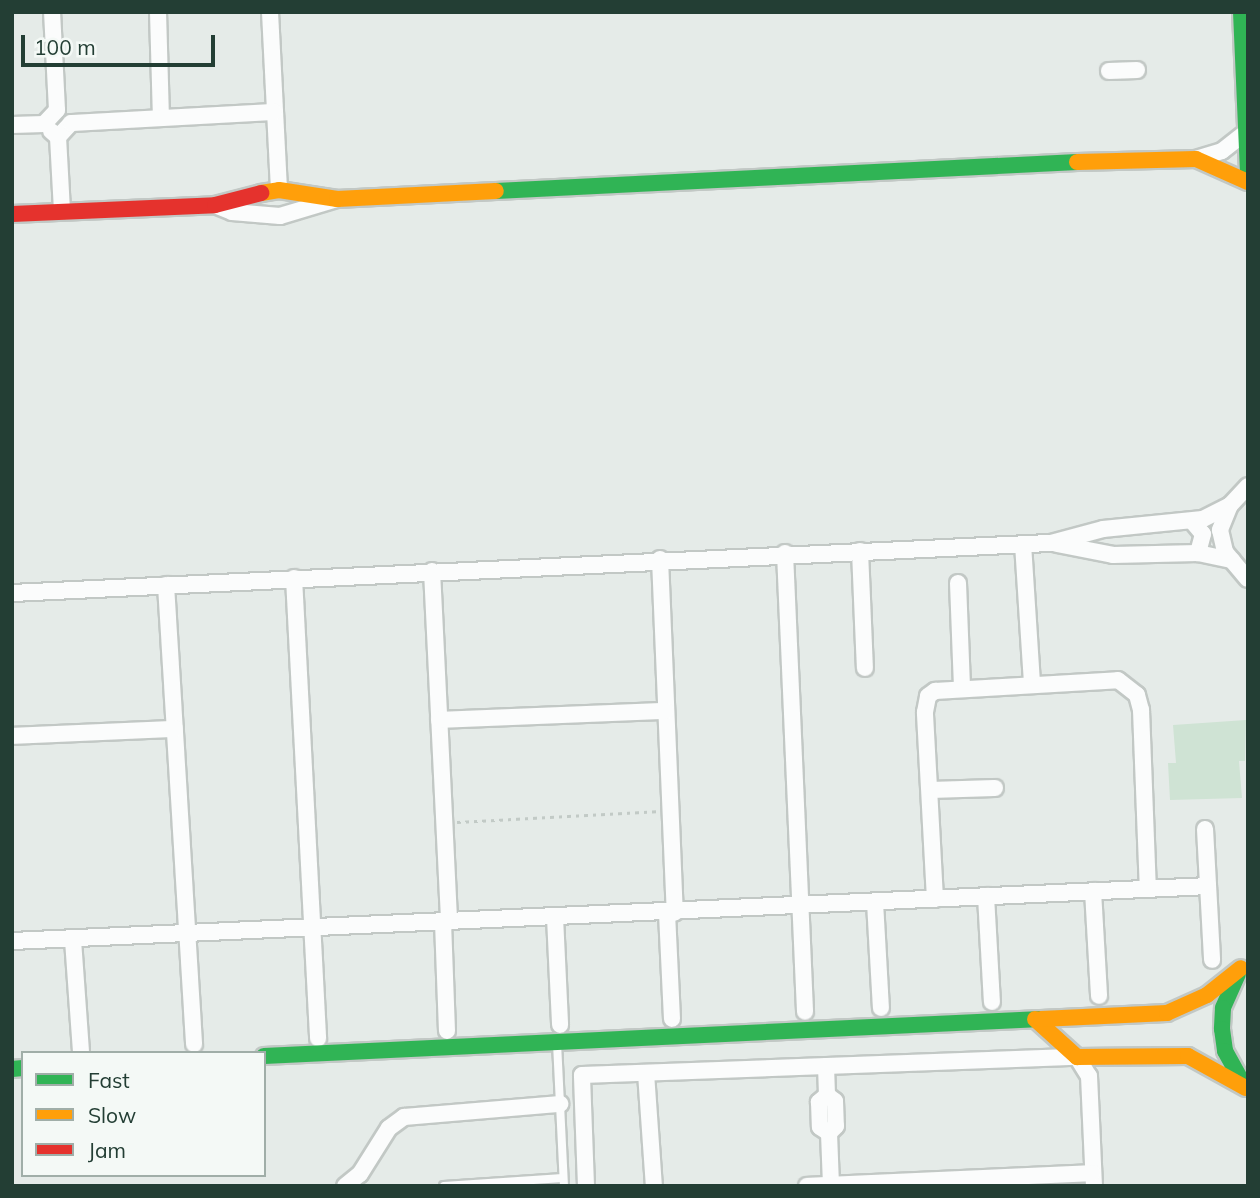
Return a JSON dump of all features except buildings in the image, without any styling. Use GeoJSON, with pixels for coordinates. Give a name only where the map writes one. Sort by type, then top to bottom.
{"type":"FeatureCollection","features":[{"type":"Feature","properties":{"kind":"street"},"geometry":{"type":"LineString","coordinates":[[44,124],[57,110],[52,12]]}},
{"type":"Feature","properties":{"kind":"street"},"geometry":{"type":"LineString","coordinates":[[158,12],[161,117]]}},
{"type":"Feature","properties":{"kind":"street"},"geometry":{"type":"LineString","coordinates":[[270,12],[279,192],[293,205],[289,213]]}},
{"type":"Feature","properties":{"kind":"street"},"geometry":{"type":"LineString","coordinates":[[1241,12],[1248,170]]}},
{"type":"Feature","properties":{"kind":"street"},"geometry":{"type":"LineString","coordinates":[[1109,71],[1137,70]]}},
{"type":"Feature","properties":{"kind":"street"},"geometry":{"type":"LineString","coordinates":[[57,110],[71,122],[274,112]]}},
{"type":"Feature","properties":{"kind":"street"},"geometry":{"type":"LineString","coordinates":[[62,211],[58,137],[71,122]]}},
{"type":"Feature","properties":{"kind":"street"},"geometry":{"type":"LineString","coordinates":[[12,125],[44,124],[58,137]]}},
{"type":"Feature","properties":{"kind":"street"},"geometry":{"type":"LineString","coordinates":[[12,214],[215,205],[230,198],[279,192],[337,199],[914,167],[1196,159],[1222,151],[1246,132]]}},
{"type":"Feature","properties":{"kind":"street"},"geometry":{"type":"LineString","coordinates":[[1196,159],[1231,171],[1248,182]]}},
{"type":"Feature","properties":{"kind":"street"},"geometry":{"type":"LineString","coordinates":[[271,213],[267,204],[279,192]]}},
{"type":"Feature","properties":{"kind":"street"},"geometry":{"type":"LineString","coordinates":[[215,205],[232,212],[289,213],[337,199]]}},
{"type":"Feature","properties":{"kind":"street"},"geometry":{"type":"LineString","coordinates":[[1248,486],[1230,505],[1220,530],[1232,561],[1248,579]]}},
{"type":"Feature","properties":{"kind":"street"},"geometry":{"type":"LineString","coordinates":[[12,593],[660,559],[1051,543],[1103,529],[1192,521],[1230,505]]}},
{"type":"Feature","properties":{"kind":"street"},"geometry":{"type":"LineString","coordinates":[[1192,521],[1203,534],[1198,553]]}},
{"type":"Feature","properties":{"kind":"street"},"geometry":{"type":"LineString","coordinates":[[1103,529],[1107,554]]}},
{"type":"Feature","properties":{"kind":"street"},"geometry":{"type":"LineString","coordinates":[[1051,543],[1107,554],[1198,553],[1232,561]]}},
{"type":"Feature","properties":{"kind":"street"},"geometry":{"type":"LineString","coordinates":[[1023,544],[1032,684]]}},
{"type":"Feature","properties":{"kind":"street"},"geometry":{"type":"LineString","coordinates":[[860,551],[865,668]]}},
{"type":"Feature","properties":{"kind":"street"},"geometry":{"type":"LineString","coordinates":[[785,554],[805,1012]]}},
{"type":"Feature","properties":{"kind":"street"},"geometry":{"type":"LineString","coordinates":[[660,559],[670,810],[672,1019]]}},
{"type":"Feature","properties":{"kind":"street"},"geometry":{"type":"LineString","coordinates":[[432,571],[444,822],[447,1031]]}},
{"type":"Feature","properties":{"kind":"street"},"geometry":{"type":"LineString","coordinates":[[294,578],[318,1038]]}},
{"type":"Feature","properties":{"kind":"street"},"geometry":{"type":"LineString","coordinates":[[958,583],[962,689]]}},
{"type":"Feature","properties":{"kind":"street"},"geometry":{"type":"LineString","coordinates":[[166,585],[194,1044]]}},
{"type":"Feature","properties":{"kind":"street"},"geometry":{"type":"LineString","coordinates":[[935,899],[925,703],[935,691],[1032,684],[1118,680],[1137,695],[1148,889]]}},
{"type":"Feature","properties":{"kind":"street"},"geometry":{"type":"LineString","coordinates":[[439,720],[666,711]]}},
{"type":"Feature","properties":{"kind":"street"},"geometry":{"type":"LineString","coordinates":[[12,736],[174,729]]}},
{"type":"Feature","properties":{"kind":"street"},"geometry":{"type":"LineString","coordinates":[[930,790],[995,788]]}},
{"type":"Feature","properties":{"kind":"street"},"geometry":{"type":"LineString","coordinates":[[1205,829],[1212,960]]}},
{"type":"Feature","properties":{"kind":"street"},"geometry":{"type":"LineString","coordinates":[[12,942],[1208,886]]}},
{"type":"Feature","properties":{"kind":"street"},"geometry":{"type":"LineString","coordinates":[[1093,891],[1099,996]]}},
{"type":"Feature","properties":{"kind":"street"},"geometry":{"type":"LineString","coordinates":[[986,896],[992,1002]]}},
{"type":"Feature","properties":{"kind":"street"},"geometry":{"type":"LineString","coordinates":[[875,902],[881,1008]]}},
{"type":"Feature","properties":{"kind":"street"},"geometry":{"type":"LineString","coordinates":[[555,917],[560,1025]]}},
{"type":"Feature","properties":{"kind":"street"},"geometry":{"type":"LineString","coordinates":[[73,940],[81,1051]]}},
{"type":"Feature","properties":{"kind":"street"},"geometry":{"type":"LineString","coordinates":[[266,1056],[1167,1013],[1207,995],[1244,965]]}},
{"type":"Feature","properties":{"kind":"street"},"geometry":{"type":"LineString","coordinates":[[1244,965],[1230,987],[1222,1029],[1225,1051],[1247,1089]]}},
{"type":"Feature","properties":{"kind":"street"},"geometry":{"type":"LineString","coordinates":[[807,1186],[1094,1180],[1088,1076],[1077,1057],[1035,1019]]}},
{"type":"Feature","properties":{"kind":"street"},"geometry":{"type":"LineString","coordinates":[[586,1186],[582,1075],[1077,1057],[1188,1056],[1247,1089]]}},
{"type":"Feature","properties":{"kind":"street"},"geometry":{"type":"LineString","coordinates":[[826,1066],[827,1095],[819,1102],[820,1127],[829,1133],[831,1185]]}},
{"type":"Feature","properties":{"kind":"street"},"geometry":{"type":"LineString","coordinates":[[646,1073],[654,1186]]}},
{"type":"Feature","properties":{"kind":"street"},"geometry":{"type":"LineString","coordinates":[[345,1186],[360,1174],[388,1128],[404,1117],[561,1104]]}},
{"type":"Feature","properties":{"kind":"lane"},"geometry":{"type":"LineString","coordinates":[[444,1186],[564,1182],[557,1043]]}},
{"type":"Feature","properties":{"kind":"path"},"geometry":{"type":"LineString","coordinates":[[444,822],[670,810]]}},
{"type":"Feature","properties":{"kind":"green space"},"geometry":{"type":"Polygon","coordinates":[[[1246,720],[1245,761],[1239,761],[1242,798],[1170,800],[1168,763],[1176,763],[1173,725],[1246,720]]]}},
{"type":"Feature","properties":{"kind":"traffic: fast"},"geometry":{"type":"LineString","coordinates":[[1241,12],[1248,170]]}},
{"type":"Feature","properties":{"kind":"traffic: fast"},"geometry":{"type":"LineString","coordinates":[[496,191],[1077,162]]}},
{"type":"Feature","properties":{"kind":"traffic: fast"},"geometry":{"type":"LineString","coordinates":[[1238,974],[1223,1008],[1222,1029],[1225,1051],[1243,1084]]}},
{"type":"Feature","properties":{"kind":"traffic: fast"},"geometry":{"type":"LineString","coordinates":[[266,1056],[1041,1019]]}},
{"type":"Feature","properties":{"kind":"traffic: fast"},"geometry":{"type":"LineString","coordinates":[[12,1069],[21,1068]]}},
{"type":"Feature","properties":{"kind":"traffic: slow"},"geometry":{"type":"LineString","coordinates":[[1077,162],[1196,159],[1248,182]]}},
{"type":"Feature","properties":{"kind":"traffic: slow"},"geometry":{"type":"LineString","coordinates":[[261,193],[279,190],[337,199],[496,191]]}},
{"type":"Feature","properties":{"kind":"traffic: slow"},"geometry":{"type":"LineString","coordinates":[[1041,1019],[1167,1013],[1207,995],[1241,968]]}},
{"type":"Feature","properties":{"kind":"traffic: slow"},"geometry":{"type":"LineString","coordinates":[[1035,1019],[1077,1057],[1188,1056],[1246,1088]]}},
{"type":"Feature","properties":{"kind":"traffic: jam"},"geometry":{"type":"LineString","coordinates":[[12,214],[215,205],[261,193]]}}]}
